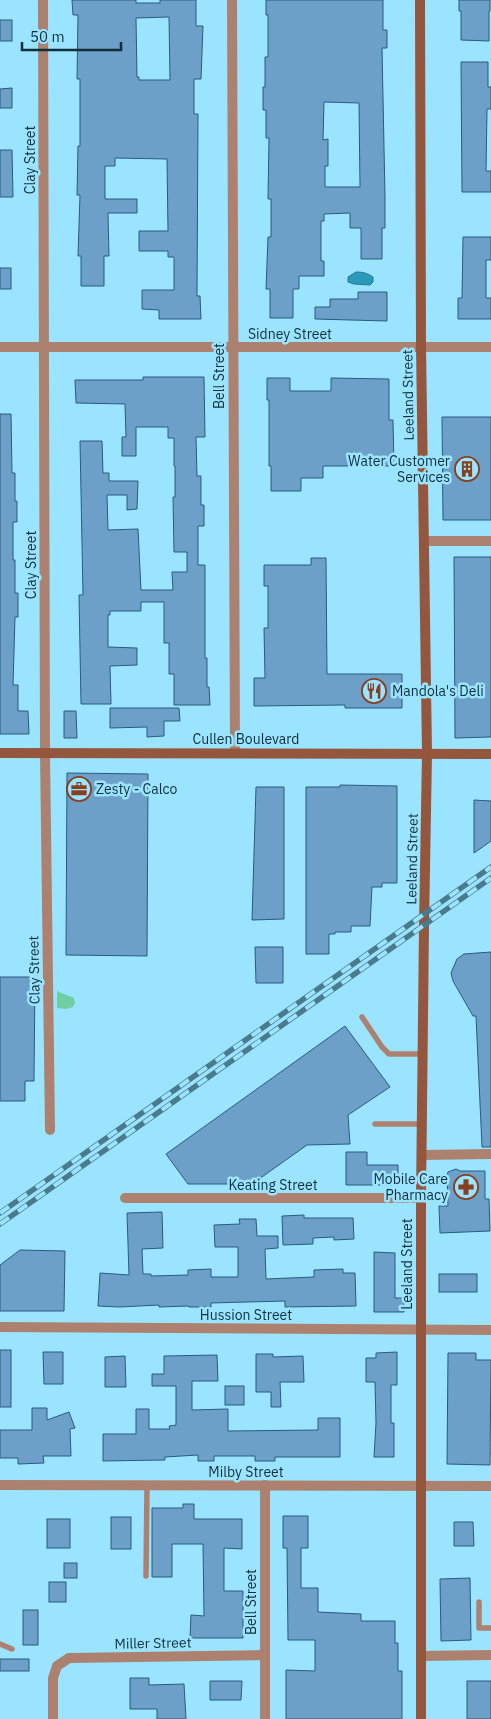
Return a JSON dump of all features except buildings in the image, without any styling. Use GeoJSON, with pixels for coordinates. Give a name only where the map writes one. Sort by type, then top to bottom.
{"type":"FeatureCollection","features":[{"type":"Feature","properties":{"kind":"main road","name":"Leeland Street"},"geometry":{"type":"LineString","coordinates":[[420,0],[421,347],[427,753],[421,1198],[421,1719]]}},
{"type":"Feature","properties":{"kind":"main road","name":"Cullen Boulevard"},"geometry":{"type":"LineString","coordinates":[[0,753],[491,754]]}},
{"type":"Feature","properties":{"kind":"street","name":"Clay Street"},"geometry":{"type":"LineString","coordinates":[[43,0],[45,753],[50,1130]]}},
{"type":"Feature","properties":{"kind":"street","name":"Bell Street"},"geometry":{"type":"LineString","coordinates":[[232,0],[235,753]]}},
{"type":"Feature","properties":{"kind":"street","name":"Sidney Street"},"geometry":{"type":"LineString","coordinates":[[0,347],[491,347]]}},
{"type":"Feature","properties":{"kind":"street"},"geometry":{"type":"LineString","coordinates":[[424,541],[491,541]]}},
{"type":"Feature","properties":{"kind":"street"},"geometry":{"type":"LineString","coordinates":[[422,1154],[491,1154]]}},
{"type":"Feature","properties":{"kind":"street","name":"Keating Street"},"geometry":{"type":"LineString","coordinates":[[126,1198],[421,1198]]}},
{"type":"Feature","properties":{"kind":"street","name":"Hussion Street"},"geometry":{"type":"LineString","coordinates":[[0,1327],[491,1330]]}},
{"type":"Feature","properties":{"kind":"street","name":"Milby Street"},"geometry":{"type":"LineString","coordinates":[[0,1484],[491,1486]]}},
{"type":"Feature","properties":{"kind":"street","name":"Bell Street"},"geometry":{"type":"LineString","coordinates":[[265,1485],[265,1719]]}},
{"type":"Feature","properties":{"kind":"street","name":"Miller Street"},"geometry":{"type":"LineString","coordinates":[[53,1719],[53,1678],[57,1666],[69,1658],[265,1655]]}},
{"type":"Feature","properties":{"kind":"street"},"geometry":{"type":"LineString","coordinates":[[421,1656],[491,1655]]}},
{"type":"Feature","properties":{"kind":"lane"},"geometry":{"type":"LineString","coordinates":[[362,1018],[382,1048],[389,1054],[423,1054]]}},
{"type":"Feature","properties":{"kind":"lane"},"geometry":{"type":"LineString","coordinates":[[376,1124],[423,1124]]}},
{"type":"Feature","properties":{"kind":"lane"},"geometry":{"type":"LineString","coordinates":[[146,1576],[147,1485]]}},
{"type":"Feature","properties":{"kind":"lane"},"geometry":{"type":"LineString","coordinates":[[479,1602],[479,1628],[491,1628]]}},
{"type":"Feature","properties":{"kind":"lane"},"geometry":{"type":"LineString","coordinates":[[0,1644],[12,1650]]}},
{"type":"Feature","properties":{"kind":"green space"},"geometry":{"type":"Polygon","coordinates":[[[57,991],[74,998],[75,1003],[73,1007],[66,1009],[57,1008],[57,991]]]}},
{"type":"Feature","properties":{"kind":"water"},"geometry":{"type":"Polygon","coordinates":[[[356,272],[365,273],[373,277],[373,282],[370,285],[348,282],[348,277],[356,272]]]}},
{"type":"Feature","properties":{"kind":"railway"},"geometry":{"type":"LineString","coordinates":[[0,1213],[491,867]]}},
{"type":"Feature","properties":{"kind":"railway"},"geometry":{"type":"LineString","coordinates":[[0,1224],[491,878]]}},
{"type":"Feature","properties":{"kind":"place","name":"Water Customer Services"},"geometry":{"type":"Point","coordinates":[467,469]}},
{"type":"Feature","properties":{"kind":"place","name":"Mandola's Deli"},"geometry":{"type":"Point","coordinates":[374,691]}},
{"type":"Feature","properties":{"kind":"place","name":"Zesty - Calco"},"geometry":{"type":"Point","coordinates":[79,789]}},
{"type":"Feature","properties":{"kind":"place","name":"Mobile Care Pharmacy"},"geometry":{"type":"Point","coordinates":[466,1187]}}]}
